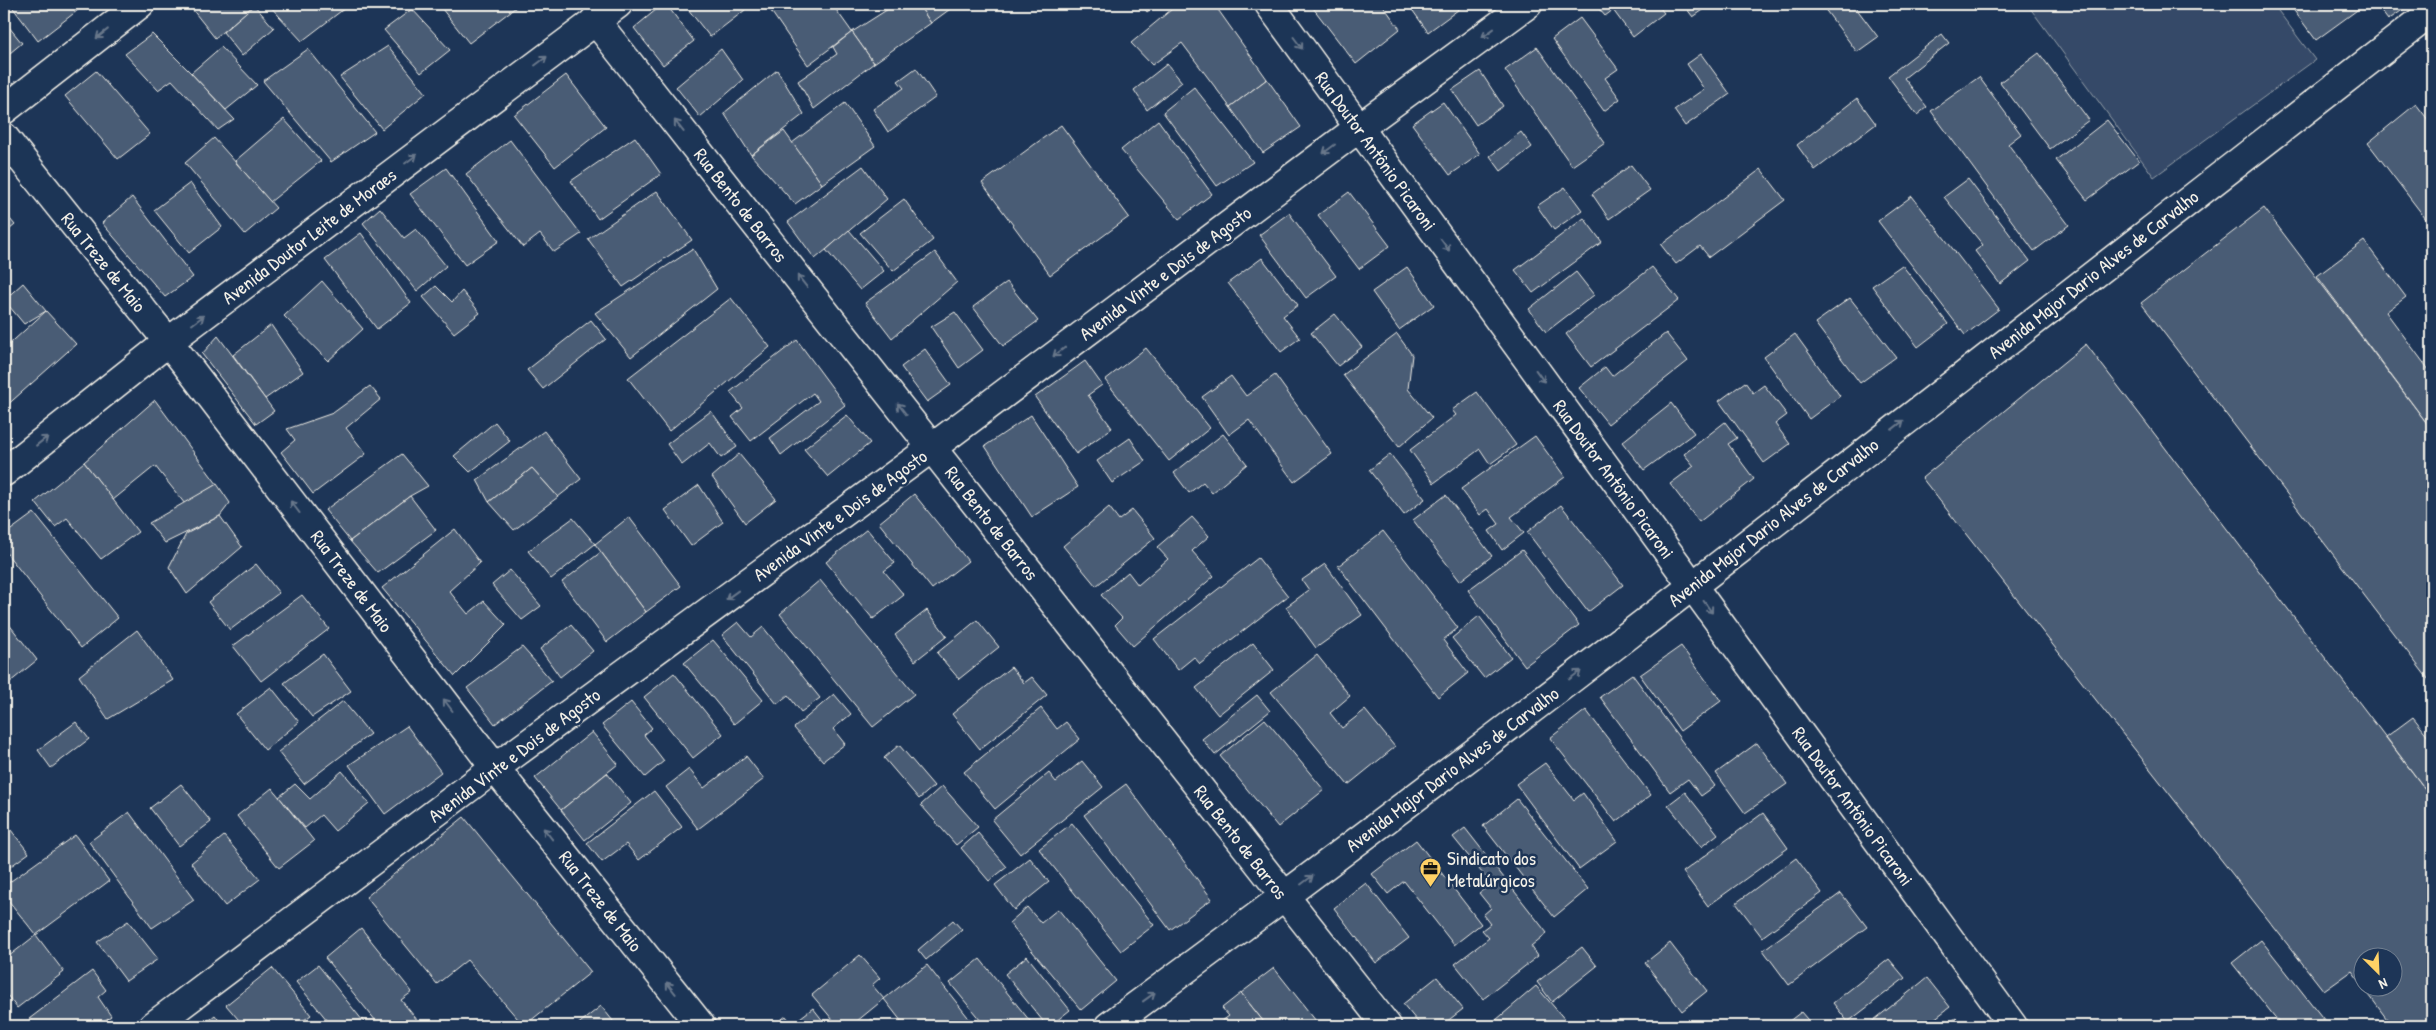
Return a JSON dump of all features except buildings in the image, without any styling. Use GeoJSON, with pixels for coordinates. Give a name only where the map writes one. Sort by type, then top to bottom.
{"type":"FeatureCollection","features":[{"type":"Feature","properties":{"kind":"street"},"geometry":{"type":"LineString","coordinates":[[4,110],[140,4]]}},
{"type":"Feature","properties":{"kind":"street","name":"Avenida Doutor Leite de Moraes"},"geometry":{"type":"LineString","coordinates":[[4,472],[168,342],[618,4]]}},
{"type":"Feature","properties":{"kind":"street","name":"Rua Doutor Antônio Picaroni"},"geometry":{"type":"LineString","coordinates":[[1268,4],[1360,127],[2013,1026]]}},
{"type":"Feature","properties":{"kind":"street","name":"Avenida Vinte e Dois de Agosto"},"geometry":{"type":"LineString","coordinates":[[153,1026],[496,768],[933,447],[1360,127],[1528,4]]}},
{"type":"Feature","properties":{"kind":"street","name":"Avenida Major Dario Alves de Carvalho"},"geometry":{"type":"LineString","coordinates":[[1109,1026],[1284,898],[2432,12]]}},
{"type":"Feature","properties":{"kind":"street","name":"Rua Bento de Barros"},"geometry":{"type":"LineString","coordinates":[[595,20],[933,447],[1284,898],[1387,1026]]}},
{"type":"Feature","properties":{"kind":"street","name":"Rua Treze de Maio"},"geometry":{"type":"LineString","coordinates":[[4,137],[168,342],[496,768],[701,1026]]}},
{"type":"Feature","properties":{"kind":"shaded area"},"geometry":{"type":"Polygon","coordinates":[[[2027,4],[2273,4],[2315,60],[2154,177],[2027,4]]]}},
{"type":"Feature","properties":{"kind":"place","name":"Sindicato dos Metalúrgicos"},"geometry":{"type":"Point","coordinates":[1431,888]}}]}
